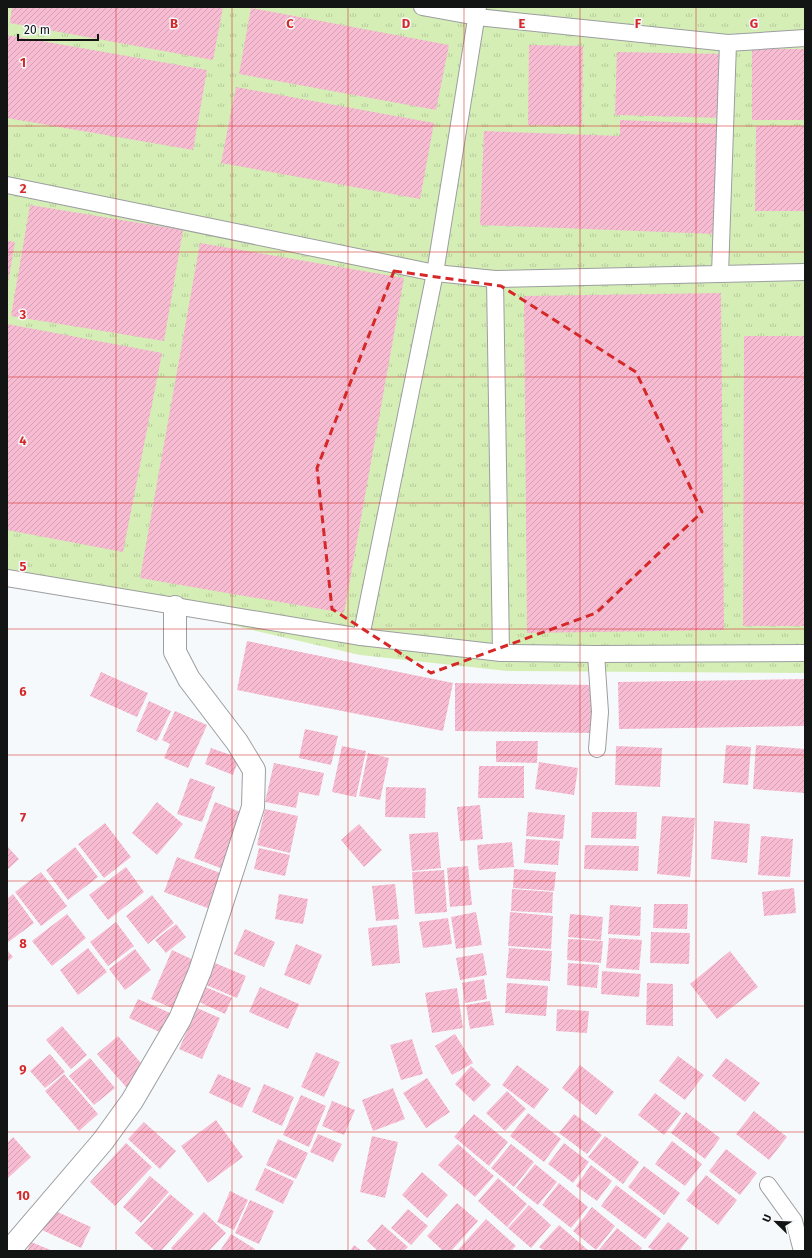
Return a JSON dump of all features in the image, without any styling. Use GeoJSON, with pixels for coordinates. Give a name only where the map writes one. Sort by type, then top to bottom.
{"type":"FeatureCollection","features":[{"type":"Feature","properties":{"kind":"street"},"geometry":{"type":"LineString","coordinates":[[8,1251],[103,1141],[132,1101],[173,1032],[200,971],[253,807],[254,770],[237,742],[190,679],[175,652],[175,607]]}},
{"type":"Feature","properties":{"kind":"lane"},"geometry":{"type":"LineString","coordinates":[[422,7],[478,12],[728,43],[805,38]]}},
{"type":"Feature","properties":{"kind":"lane"},"geometry":{"type":"LineString","coordinates":[[361,637],[435,273],[478,12]]}},
{"type":"Feature","properties":{"kind":"lane"},"geometry":{"type":"LineString","coordinates":[[720,274],[728,43]]}},
{"type":"Feature","properties":{"kind":"lane"},"geometry":{"type":"LineString","coordinates":[[7,185],[435,273],[494,279],[805,272]]}},
{"type":"Feature","properties":{"kind":"lane"},"geometry":{"type":"LineString","coordinates":[[494,279],[501,653]]}},
{"type":"Feature","properties":{"kind":"lane"},"geometry":{"type":"LineString","coordinates":[[7,578],[361,637],[501,653],[805,653]]}},
{"type":"Feature","properties":{"kind":"lane"},"geometry":{"type":"LineString","coordinates":[[596,654],[600,712],[596,749]]}},
{"type":"Feature","properties":{"kind":"lane"},"geometry":{"type":"LineString","coordinates":[[768,1185],[794,1221],[802,1251]]}},
{"type":"Feature","properties":{"kind":"highlighted area"},"geometry":{"type":"Polygon","coordinates":[[[394,271],[501,286],[636,372],[702,512],[596,613],[431,673],[332,609],[317,468],[394,271]]]}},
{"type":"Feature","properties":{"kind":"green space"},"geometry":{"type":"Polygon","coordinates":[[[7,7],[805,7],[805,673],[507,671],[360,655],[7,573],[7,7]]]}},
{"type":"Feature","properties":{"kind":"building"},"geometry":{"type":"Polygon","coordinates":[[[12,7],[223,7],[213,60],[10,23],[12,7]]]}},
{"type":"Feature","properties":{"kind":"building"},"geometry":{"type":"Polygon","coordinates":[[[251,8],[449,45],[436,110],[239,74],[251,8]]]}},
{"type":"Feature","properties":{"kind":"building"},"geometry":{"type":"Polygon","coordinates":[[[7,35],[207,70],[193,150],[7,118],[7,35]]]}},
{"type":"Feature","properties":{"kind":"building"},"geometry":{"type":"Polygon","coordinates":[[[529,45],[583,46],[582,126],[528,125],[529,45]]]}},
{"type":"Feature","properties":{"kind":"building"},"geometry":{"type":"Polygon","coordinates":[[[752,49],[805,49],[805,120],[752,120],[752,49]]]}},
{"type":"Feature","properties":{"kind":"building"},"geometry":{"type":"Polygon","coordinates":[[[617,52],[724,54],[722,118],[615,115],[617,52]]]}},
{"type":"Feature","properties":{"kind":"building"},"geometry":{"type":"Polygon","coordinates":[[[236,87],[434,123],[420,199],[221,163],[236,87]]]}},
{"type":"Feature","properties":{"kind":"building"},"geometry":{"type":"Polygon","coordinates":[[[620,120],[721,124],[716,234],[480,225],[484,131],[620,136],[620,120]]]}},
{"type":"Feature","properties":{"kind":"building"},"geometry":{"type":"Polygon","coordinates":[[[756,126],[805,126],[805,211],[755,211],[756,126]]]}},
{"type":"Feature","properties":{"kind":"building"},"geometry":{"type":"Polygon","coordinates":[[[30,205],[183,230],[164,341],[11,316],[30,205]]]}},
{"type":"Feature","properties":{"kind":"building"},"geometry":{"type":"Polygon","coordinates":[[[7,241],[15,242],[8,283],[7,283],[7,241]]]}},
{"type":"Feature","properties":{"kind":"building"},"geometry":{"type":"Polygon","coordinates":[[[200,243],[404,278],[344,613],[140,578],[200,243]]]}},
{"type":"Feature","properties":{"kind":"building"},"geometry":{"type":"Polygon","coordinates":[[[721,293],[724,630],[527,633],[524,296],[721,293]]]}},
{"type":"Feature","properties":{"kind":"building"},"geometry":{"type":"Polygon","coordinates":[[[7,324],[162,353],[123,552],[7,530],[7,324]]]}},
{"type":"Feature","properties":{"kind":"building"},"geometry":{"type":"Polygon","coordinates":[[[744,336],[805,336],[805,626],[743,626],[744,336]]]}},
{"type":"Feature","properties":{"kind":"building"},"geometry":{"type":"Polygon","coordinates":[[[247,641],[453,683],[443,731],[237,690],[247,641]]]}},
{"type":"Feature","properties":{"kind":"building"},"geometry":{"type":"Polygon","coordinates":[[[101,672],[148,693],[137,717],[90,696],[101,672]]]}},
{"type":"Feature","properties":{"kind":"building"},"geometry":{"type":"Polygon","coordinates":[[[805,679],[805,726],[619,729],[618,682],[805,679]]]}},
{"type":"Feature","properties":{"kind":"building"},"geometry":{"type":"Polygon","coordinates":[[[455,683],[594,685],[594,733],[455,731],[455,683]]]}},
{"type":"Feature","properties":{"kind":"building"},"geometry":{"type":"Polygon","coordinates":[[[149,701],[171,711],[157,741],[136,731],[149,701]]]}},
{"type":"Feature","properties":{"kind":"building"},"geometry":{"type":"Polygon","coordinates":[[[175,711],[207,725],[188,768],[164,758],[170,744],[162,740],[175,711]]]}},
{"type":"Feature","properties":{"kind":"building"},"geometry":{"type":"Polygon","coordinates":[[[305,729],[338,736],[331,765],[299,758],[305,729]]]}},
{"type":"Feature","properties":{"kind":"building"},"geometry":{"type":"Polygon","coordinates":[[[496,741],[538,741],[537,763],[496,762],[496,741]]]}},
{"type":"Feature","properties":{"kind":"building"},"geometry":{"type":"Polygon","coordinates":[[[726,745],[751,747],[748,785],[723,783],[726,745]]]}},
{"type":"Feature","properties":{"kind":"building"},"geometry":{"type":"Polygon","coordinates":[[[756,745],[805,749],[805,793],[753,789],[756,745]]]}},
{"type":"Feature","properties":{"kind":"building"},"geometry":{"type":"Polygon","coordinates":[[[342,746],[366,751],[356,797],[332,792],[342,746]]]}},
{"type":"Feature","properties":{"kind":"building"},"geometry":{"type":"Polygon","coordinates":[[[616,746],[662,748],[660,787],[615,785],[616,746]]]}},
{"type":"Feature","properties":{"kind":"building"},"geometry":{"type":"Polygon","coordinates":[[[211,748],[239,758],[233,775],[205,764],[211,748]]]}},
{"type":"Feature","properties":{"kind":"building"},"geometry":{"type":"Polygon","coordinates":[[[368,753],[389,758],[380,800],[359,796],[368,753]]]}},
{"type":"Feature","properties":{"kind":"building"},"geometry":{"type":"Polygon","coordinates":[[[539,762],[578,768],[574,795],[535,789],[539,762]]]}},
{"type":"Feature","properties":{"kind":"building"},"geometry":{"type":"Polygon","coordinates":[[[274,763],[324,773],[319,796],[299,792],[296,808],[265,802],[274,763]]]}},
{"type":"Feature","properties":{"kind":"building"},"geometry":{"type":"Polygon","coordinates":[[[479,766],[524,766],[524,798],[478,798],[479,766]]]}},
{"type":"Feature","properties":{"kind":"building"},"geometry":{"type":"Polygon","coordinates":[[[190,778],[215,787],[202,822],[177,814],[190,778]]]}},
{"type":"Feature","properties":{"kind":"building"},"geometry":{"type":"Polygon","coordinates":[[[386,787],[426,788],[425,818],[385,817],[386,787]]]}},
{"type":"Feature","properties":{"kind":"building"},"geometry":{"type":"Polygon","coordinates":[[[157,802],[183,824],[157,855],[132,833],[157,802]]]}},
{"type":"Feature","properties":{"kind":"building"},"geometry":{"type":"Polygon","coordinates":[[[215,802],[248,815],[228,871],[194,858],[215,802]]]}},
{"type":"Feature","properties":{"kind":"building"},"geometry":{"type":"Polygon","coordinates":[[[480,805],[483,839],[460,841],[457,807],[480,805]]]}},
{"type":"Feature","properties":{"kind":"building"},"geometry":{"type":"Polygon","coordinates":[[[265,809],[298,816],[290,853],[257,845],[265,809]]]}},
{"type":"Feature","properties":{"kind":"building"},"geometry":{"type":"Polygon","coordinates":[[[528,812],[565,815],[563,839],[526,836],[528,812]]]}},
{"type":"Feature","properties":{"kind":"building"},"geometry":{"type":"Polygon","coordinates":[[[592,812],[637,812],[636,839],[591,838],[592,812]]]}},
{"type":"Feature","properties":{"kind":"building"},"geometry":{"type":"Polygon","coordinates":[[[662,816],[695,818],[690,877],[657,874],[662,816]]]}},
{"type":"Feature","properties":{"kind":"building"},"geometry":{"type":"Polygon","coordinates":[[[714,821],[750,824],[747,863],[711,859],[714,821]]]}},
{"type":"Feature","properties":{"kind":"building"},"geometry":{"type":"Polygon","coordinates":[[[105,823],[131,857],[104,878],[78,844],[105,823]]]}},
{"type":"Feature","properties":{"kind":"building"},"geometry":{"type":"Polygon","coordinates":[[[359,824],[382,850],[364,867],[341,840],[359,824]]]}},
{"type":"Feature","properties":{"kind":"building"},"geometry":{"type":"Polygon","coordinates":[[[438,832],[441,868],[412,871],[409,834],[438,832]]]}},
{"type":"Feature","properties":{"kind":"building"},"geometry":{"type":"Polygon","coordinates":[[[761,836],[793,839],[790,877],[758,875],[761,836]]]}},
{"type":"Feature","properties":{"kind":"building"},"geometry":{"type":"Polygon","coordinates":[[[526,839],[560,841],[558,865],[524,863],[526,839]]]}},
{"type":"Feature","properties":{"kind":"building"},"geometry":{"type":"Polygon","coordinates":[[[512,842],[514,867],[479,870],[477,845],[512,842]]]}},
{"type":"Feature","properties":{"kind":"building"},"geometry":{"type":"Polygon","coordinates":[[[585,845],[639,846],[638,871],[584,869],[585,845]]]}},
{"type":"Feature","properties":{"kind":"building"},"geometry":{"type":"Polygon","coordinates":[[[7,846],[19,859],[7,870],[7,846]]]}},
{"type":"Feature","properties":{"kind":"building"},"geometry":{"type":"Polygon","coordinates":[[[75,847],[98,877],[68,900],[46,870],[75,847]]]}},
{"type":"Feature","properties":{"kind":"building"},"geometry":{"type":"Polygon","coordinates":[[[259,848],[290,855],[285,876],[254,869],[259,848]]]}},
{"type":"Feature","properties":{"kind":"building"},"geometry":{"type":"Polygon","coordinates":[[[177,857],[226,875],[213,910],[164,892],[177,857]]]}},
{"type":"Feature","properties":{"kind":"building"},"geometry":{"type":"Polygon","coordinates":[[[468,866],[472,905],[450,907],[447,868],[468,866]]]}},
{"type":"Feature","properties":{"kind":"building"},"geometry":{"type":"Polygon","coordinates":[[[126,867],[144,892],[108,920],[89,895],[126,867]]]}},
{"type":"Feature","properties":{"kind":"building"},"geometry":{"type":"Polygon","coordinates":[[[514,869],[556,872],[554,891],[513,888],[514,869]]]}},
{"type":"Feature","properties":{"kind":"building"},"geometry":{"type":"Polygon","coordinates":[[[444,870],[447,912],[415,914],[412,872],[444,870]]]}},
{"type":"Feature","properties":{"kind":"building"},"geometry":{"type":"Polygon","coordinates":[[[41,872],[67,906],[41,926],[15,892],[41,872]]]}},
{"type":"Feature","properties":{"kind":"building"},"geometry":{"type":"Polygon","coordinates":[[[395,884],[399,919],[376,921],[372,886],[395,884]]]}},
{"type":"Feature","properties":{"kind":"building"},"geometry":{"type":"Polygon","coordinates":[[[794,888],[796,913],[764,916],[762,892],[794,888]]]}},
{"type":"Feature","properties":{"kind":"building"},"geometry":{"type":"Polygon","coordinates":[[[512,889],[553,892],[552,913],[511,911],[512,889]]]}},
{"type":"Feature","properties":{"kind":"building"},"geometry":{"type":"Polygon","coordinates":[[[13,894],[34,923],[7,943],[7,899],[13,894]]]}},
{"type":"Feature","properties":{"kind":"building"},"geometry":{"type":"Polygon","coordinates":[[[279,894],[308,899],[303,924],[275,919],[279,894]]]}},
{"type":"Feature","properties":{"kind":"building"},"geometry":{"type":"Polygon","coordinates":[[[152,895],[174,923],[148,944],[126,916],[152,895]]]}},
{"type":"Feature","properties":{"kind":"building"},"geometry":{"type":"Polygon","coordinates":[[[654,904],[688,904],[687,929],[653,928],[654,904]]]}},
{"type":"Feature","properties":{"kind":"building"},"geometry":{"type":"Polygon","coordinates":[[[610,905],[641,907],[640,936],[608,934],[610,905]]]}},
{"type":"Feature","properties":{"kind":"building"},"geometry":{"type":"Polygon","coordinates":[[[476,912],[482,945],[456,949],[451,917],[476,912]]]}},
{"type":"Feature","properties":{"kind":"building"},"geometry":{"type":"Polygon","coordinates":[[[510,912],[553,916],[551,949],[508,946],[510,912]]]}},
{"type":"Feature","properties":{"kind":"building"},"geometry":{"type":"Polygon","coordinates":[[[67,914],[86,938],[52,966],[32,941],[67,914]]]}},
{"type":"Feature","properties":{"kind":"building"},"geometry":{"type":"Polygon","coordinates":[[[570,914],[603,917],[601,940],[568,937],[570,914]]]}},
{"type":"Feature","properties":{"kind":"building"},"geometry":{"type":"Polygon","coordinates":[[[448,918],[452,944],[423,948],[419,922],[448,918]]]}},
{"type":"Feature","properties":{"kind":"building"},"geometry":{"type":"Polygon","coordinates":[[[116,922],[134,946],[108,966],[90,942],[116,922]]]}},
{"type":"Feature","properties":{"kind":"building"},"geometry":{"type":"Polygon","coordinates":[[[176,924],[186,937],[166,953],[155,940],[176,924]]]}},
{"type":"Feature","properties":{"kind":"building"},"geometry":{"type":"Polygon","coordinates":[[[397,925],[400,963],[372,966],[368,928],[397,925]]]}},
{"type":"Feature","properties":{"kind":"building"},"geometry":{"type":"Polygon","coordinates":[[[245,929],[275,942],[264,967],[234,954],[245,929]]]}},
{"type":"Feature","properties":{"kind":"building"},"geometry":{"type":"Polygon","coordinates":[[[651,932],[690,933],[689,964],[650,963],[651,932]]]}},
{"type":"Feature","properties":{"kind":"building"},"geometry":{"type":"Polygon","coordinates":[[[609,938],[642,940],[639,970],[606,968],[609,938]]]}},
{"type":"Feature","properties":{"kind":"building"},"geometry":{"type":"Polygon","coordinates":[[[568,939],[603,941],[601,963],[567,960],[568,939]]]}},
{"type":"Feature","properties":{"kind":"building"},"geometry":{"type":"Polygon","coordinates":[[[296,944],[322,955],[310,985],[284,975],[296,944]]]}},
{"type":"Feature","properties":{"kind":"building"},"geometry":{"type":"Polygon","coordinates":[[[88,948],[107,972],[78,995],[60,970],[88,948]]]}},
{"type":"Feature","properties":{"kind":"building"},"geometry":{"type":"Polygon","coordinates":[[[509,948],[552,951],[550,981],[506,978],[509,948]]]}},
{"type":"Feature","properties":{"kind":"building"},"geometry":{"type":"Polygon","coordinates":[[[135,949],[151,970],[125,990],[109,969],[135,949]]]}},
{"type":"Feature","properties":{"kind":"building"},"geometry":{"type":"Polygon","coordinates":[[[7,950],[13,957],[7,962],[7,950]]]}},
{"type":"Feature","properties":{"kind":"building"},"geometry":{"type":"Polygon","coordinates":[[[172,950],[198,962],[177,1010],[151,999],[172,950]]]}},
{"type":"Feature","properties":{"kind":"building"},"geometry":{"type":"Polygon","coordinates":[[[730,951],[758,987],[717,1019],[690,984],[730,951]]]}},
{"type":"Feature","properties":{"kind":"building"},"geometry":{"type":"Polygon","coordinates":[[[483,953],[487,975],[460,980],[456,958],[483,953]]]}},
{"type":"Feature","properties":{"kind":"building"},"geometry":{"type":"Polygon","coordinates":[[[215,963],[246,976],[237,998],[206,985],[215,963]]]}},
{"type":"Feature","properties":{"kind":"building"},"geometry":{"type":"Polygon","coordinates":[[[568,963],[599,965],[597,988],[567,985],[568,963]]]}},
{"type":"Feature","properties":{"kind":"building"},"geometry":{"type":"Polygon","coordinates":[[[602,971],[641,974],[639,997],[601,994],[602,971]]]}},
{"type":"Feature","properties":{"kind":"building"},"geometry":{"type":"Polygon","coordinates":[[[484,979],[487,999],[465,1003],[462,983],[484,979]]]}},
{"type":"Feature","properties":{"kind":"building"},"geometry":{"type":"Polygon","coordinates":[[[507,983],[548,986],[546,1016],[505,1013],[507,983]]]}},
{"type":"Feature","properties":{"kind":"building"},"geometry":{"type":"Polygon","coordinates":[[[647,983],[673,984],[673,1026],[646,1025],[647,983]]]}},
{"type":"Feature","properties":{"kind":"building"},"geometry":{"type":"Polygon","coordinates":[[[203,986],[232,998],[225,1014],[197,1001],[203,986]]]}},
{"type":"Feature","properties":{"kind":"building"},"geometry":{"type":"Polygon","coordinates":[[[260,987],[299,1004],[288,1029],[249,1012],[260,987]]]}},
{"type":"Feature","properties":{"kind":"building"},"geometry":{"type":"Polygon","coordinates":[[[457,988],[463,1028],[432,1033],[425,993],[457,988]]]}},
{"type":"Feature","properties":{"kind":"building"},"geometry":{"type":"Polygon","coordinates":[[[138,999],[175,1015],[166,1035],[129,1018],[138,999]]]}},
{"type":"Feature","properties":{"kind":"building"},"geometry":{"type":"Polygon","coordinates":[[[490,1001],[494,1025],[470,1029],[466,1005],[490,1001]]]}},
{"type":"Feature","properties":{"kind":"building"},"geometry":{"type":"Polygon","coordinates":[[[197,1008],[220,1018],[202,1059],[179,1049],[197,1008]]]}},
{"type":"Feature","properties":{"kind":"building"},"geometry":{"type":"Polygon","coordinates":[[[557,1009],[589,1011],[587,1033],[556,1031],[557,1009]]]}},
{"type":"Feature","properties":{"kind":"building"},"geometry":{"type":"Polygon","coordinates":[[[62,1026],[87,1055],[71,1069],[46,1040],[62,1026]]]}},
{"type":"Feature","properties":{"kind":"building"},"geometry":{"type":"Polygon","coordinates":[[[455,1034],[473,1063],[452,1075],[435,1046],[455,1034]]]}},
{"type":"Feature","properties":{"kind":"building"},"geometry":{"type":"Polygon","coordinates":[[[118,1036],[146,1069],[126,1087],[97,1054],[118,1036]]]}},
{"type":"Feature","properties":{"kind":"building"},"geometry":{"type":"Polygon","coordinates":[[[412,1039],[423,1074],[401,1080],[390,1045],[412,1039]]]}},
{"type":"Feature","properties":{"kind":"building"},"geometry":{"type":"Polygon","coordinates":[[[316,1052],[340,1062],[324,1097],[301,1087],[316,1052]]]}},
{"type":"Feature","properties":{"kind":"building"},"geometry":{"type":"Polygon","coordinates":[[[50,1054],[65,1072],[45,1088],[30,1071],[50,1054]]]}},
{"type":"Feature","properties":{"kind":"building"},"geometry":{"type":"Polygon","coordinates":[[[678,1056],[704,1075],[685,1100],[659,1081],[678,1056]]]}},
{"type":"Feature","properties":{"kind":"building"},"geometry":{"type":"Polygon","coordinates":[[[90,1058],[115,1088],[94,1105],[69,1076],[90,1058]]]}},
{"type":"Feature","properties":{"kind":"building"},"geometry":{"type":"Polygon","coordinates":[[[726,1058],[760,1083],[745,1102],[712,1076],[726,1058]]]}},
{"type":"Feature","properties":{"kind":"building"},"geometry":{"type":"Polygon","coordinates":[[[517,1065],[549,1089],[534,1109],[502,1085],[517,1065]]]}},
{"type":"Feature","properties":{"kind":"building"},"geometry":{"type":"Polygon","coordinates":[[[580,1065],[614,1092],[596,1115],[562,1088],[580,1065]]]}},
{"type":"Feature","properties":{"kind":"building"},"geometry":{"type":"Polygon","coordinates":[[[471,1066],[491,1085],[474,1102],[455,1084],[471,1066]]]}},
{"type":"Feature","properties":{"kind":"building"},"geometry":{"type":"Polygon","coordinates":[[[64,1074],[98,1114],[79,1131],[45,1091],[64,1074]]]}},
{"type":"Feature","properties":{"kind":"building"},"geometry":{"type":"Polygon","coordinates":[[[218,1074],[251,1088],[242,1108],[209,1093],[218,1074]]]}},
{"type":"Feature","properties":{"kind":"building"},"geometry":{"type":"Polygon","coordinates":[[[427,1078],[450,1112],[426,1128],[403,1093],[427,1078]]]}},
{"type":"Feature","properties":{"kind":"building"},"geometry":{"type":"Polygon","coordinates":[[[264,1084],[294,1097],[282,1126],[252,1112],[264,1084]]]}},
{"type":"Feature","properties":{"kind":"building"},"geometry":{"type":"Polygon","coordinates":[[[393,1088],[405,1119],[373,1131],[362,1100],[393,1088]]]}},
{"type":"Feature","properties":{"kind":"building"},"geometry":{"type":"Polygon","coordinates":[[[507,1091],[526,1109],[505,1131],[486,1113],[507,1091]]]}},
{"type":"Feature","properties":{"kind":"building"},"geometry":{"type":"Polygon","coordinates":[[[655,1093],[681,1113],[664,1135],[638,1115],[655,1093]]]}},
{"type":"Feature","properties":{"kind":"building"},"geometry":{"type":"Polygon","coordinates":[[[301,1095],[326,1106],[309,1147],[283,1135],[301,1095]]]}},
{"type":"Feature","properties":{"kind":"building"},"geometry":{"type":"Polygon","coordinates":[[[332,1101],[355,1110],[344,1135],[322,1126],[332,1101]]]}},
{"type":"Feature","properties":{"kind":"building"},"geometry":{"type":"Polygon","coordinates":[[[754,1111],[787,1137],[769,1160],[736,1134],[754,1111]]]}},
{"type":"Feature","properties":{"kind":"building"},"geometry":{"type":"Polygon","coordinates":[[[686,1112],[720,1138],[705,1159],[671,1133],[686,1112]]]}},
{"type":"Feature","properties":{"kind":"building"},"geometry":{"type":"Polygon","coordinates":[[[528,1113],[561,1139],[544,1162],[510,1136],[528,1113]]]}},
{"type":"Feature","properties":{"kind":"building"},"geometry":{"type":"Polygon","coordinates":[[[474,1114],[508,1142],[489,1166],[454,1137],[474,1114]]]}},
{"type":"Feature","properties":{"kind":"building"},"geometry":{"type":"Polygon","coordinates":[[[574,1114],[602,1135],[587,1154],[559,1133],[574,1114]]]}},
{"type":"Feature","properties":{"kind":"building"},"geometry":{"type":"Polygon","coordinates":[[[216,1120],[243,1157],[208,1183],[181,1146],[216,1120]]]}},
{"type":"Feature","properties":{"kind":"building"},"geometry":{"type":"Polygon","coordinates":[[[144,1122],[176,1151],[160,1169],[128,1139],[144,1122]]]}},
{"type":"Feature","properties":{"kind":"building"},"geometry":{"type":"Polygon","coordinates":[[[318,1134],[342,1144],[333,1162],[310,1152],[318,1134]]]}},
{"type":"Feature","properties":{"kind":"building"},"geometry":{"type":"Polygon","coordinates":[[[372,1136],[398,1142],[385,1198],[360,1192],[372,1136]]]}},
{"type":"Feature","properties":{"kind":"building"},"geometry":{"type":"Polygon","coordinates":[[[605,1136],[639,1162],[623,1184],[588,1157],[605,1136]]]}},
{"type":"Feature","properties":{"kind":"building"},"geometry":{"type":"Polygon","coordinates":[[[13,1137],[31,1157],[7,1179],[7,1143],[13,1137]]]}},
{"type":"Feature","properties":{"kind":"building"},"geometry":{"type":"Polygon","coordinates":[[[278,1139],[308,1153],[296,1179],[266,1165],[278,1139]]]}},
{"type":"Feature","properties":{"kind":"building"},"geometry":{"type":"Polygon","coordinates":[[[672,1141],[702,1164],[685,1186],[655,1164],[672,1141]]]}},
{"type":"Feature","properties":{"kind":"building"},"geometry":{"type":"Polygon","coordinates":[[[126,1143],[152,1167],[115,1206],[90,1182],[126,1143]]]}},
{"type":"Feature","properties":{"kind":"building"},"geometry":{"type":"Polygon","coordinates":[[[564,1143],[589,1162],[573,1183],[548,1164],[564,1143]]]}},
{"type":"Feature","properties":{"kind":"building"},"geometry":{"type":"Polygon","coordinates":[[[458,1144],[494,1176],[475,1197],[438,1165],[458,1144]]]}},
{"type":"Feature","properties":{"kind":"building"},"geometry":{"type":"Polygon","coordinates":[[[511,1144],[534,1162],[514,1187],[491,1168],[511,1144]]]}},
{"type":"Feature","properties":{"kind":"building"},"geometry":{"type":"Polygon","coordinates":[[[726,1149],[757,1173],[740,1195],[709,1171],[726,1149]]]}},
{"type":"Feature","properties":{"kind":"building"},"geometry":{"type":"Polygon","coordinates":[[[535,1164],[557,1182],[538,1205],[516,1188],[535,1164]]]}},
{"type":"Feature","properties":{"kind":"building"},"geometry":{"type":"Polygon","coordinates":[[[591,1165],[612,1181],[597,1201],[576,1186],[591,1165]]]}},
{"type":"Feature","properties":{"kind":"building"},"geometry":{"type":"Polygon","coordinates":[[[644,1166],[680,1193],[664,1215],[628,1187],[644,1166]]]}},
{"type":"Feature","properties":{"kind":"building"},"geometry":{"type":"Polygon","coordinates":[[[265,1168],[294,1181],[283,1204],[255,1190],[265,1168]]]}},
{"type":"Feature","properties":{"kind":"building"},"geometry":{"type":"Polygon","coordinates":[[[422,1172],[448,1195],[427,1218],[402,1195],[422,1172]]]}},
{"type":"Feature","properties":{"kind":"building"},"geometry":{"type":"Polygon","coordinates":[[[706,1175],[737,1200],[718,1225],[686,1200],[706,1175]]]}},
{"type":"Feature","properties":{"kind":"building"},"geometry":{"type":"Polygon","coordinates":[[[150,1176],[169,1192],[141,1223],[123,1207],[150,1176]]]}},
{"type":"Feature","properties":{"kind":"building"},"geometry":{"type":"Polygon","coordinates":[[[498,1178],[527,1204],[507,1227],[478,1201],[498,1178]]]}},
{"type":"Feature","properties":{"kind":"building"},"geometry":{"type":"Polygon","coordinates":[[[559,1183],[588,1207],[571,1228],[542,1205],[559,1183]]]}},
{"type":"Feature","properties":{"kind":"building"},"geometry":{"type":"Polygon","coordinates":[[[616,1185],[661,1219],[645,1239],[601,1206],[616,1185]]]}},
{"type":"Feature","properties":{"kind":"building"},"geometry":{"type":"Polygon","coordinates":[[[230,1191],[248,1200],[234,1230],[217,1222],[230,1191]]]}},
{"type":"Feature","properties":{"kind":"building"},"geometry":{"type":"Polygon","coordinates":[[[170,1194],[194,1214],[161,1251],[155,1251],[135,1233],[170,1194]]]}},
{"type":"Feature","properties":{"kind":"building"},"geometry":{"type":"Polygon","coordinates":[[[250,1200],[274,1211],[259,1244],[235,1233],[250,1200]]]}},
{"type":"Feature","properties":{"kind":"building"},"geometry":{"type":"Polygon","coordinates":[[[457,1203],[478,1221],[451,1251],[443,1251],[427,1236],[457,1203]]]}},
{"type":"Feature","properties":{"kind":"building"},"geometry":{"type":"Polygon","coordinates":[[[529,1205],[551,1225],[531,1248],[508,1228],[529,1205]]]}},
{"type":"Feature","properties":{"kind":"building"},"geometry":{"type":"Polygon","coordinates":[[[592,1207],[615,1226],[596,1250],[573,1231],[592,1207]]]}},
{"type":"Feature","properties":{"kind":"building"},"geometry":{"type":"Polygon","coordinates":[[[51,1209],[91,1227],[81,1248],[42,1230],[51,1209]]]}},
{"type":"Feature","properties":{"kind":"building"},"geometry":{"type":"Polygon","coordinates":[[[408,1209],[428,1226],[411,1245],[391,1228],[408,1209]]]}},
{"type":"Feature","properties":{"kind":"building"},"geometry":{"type":"Polygon","coordinates":[[[204,1212],[226,1233],[209,1251],[174,1251],[171,1248],[204,1212]]]}},
{"type":"Feature","properties":{"kind":"building"},"geometry":{"type":"Polygon","coordinates":[[[486,1219],[516,1246],[511,1251],[457,1251],[486,1219]]]}},
{"type":"Feature","properties":{"kind":"building"},"geometry":{"type":"Polygon","coordinates":[[[668,1222],[689,1238],[679,1251],[654,1251],[648,1247],[668,1222]]]}},
{"type":"Feature","properties":{"kind":"building"},"geometry":{"type":"Polygon","coordinates":[[[382,1224],[408,1247],[404,1251],[378,1251],[367,1241],[382,1224]]]}},
{"type":"Feature","properties":{"kind":"building"},"geometry":{"type":"Polygon","coordinates":[[[559,1225],[589,1251],[544,1251],[539,1247],[559,1225]]]}},
{"type":"Feature","properties":{"kind":"building"},"geometry":{"type":"Polygon","coordinates":[[[617,1228],[642,1248],[639,1251],[598,1251],[617,1228]]]}},
{"type":"Feature","properties":{"kind":"building"},"geometry":{"type":"Polygon","coordinates":[[[231,1234],[255,1249],[254,1251],[220,1251],[231,1234]]]}},
{"type":"Feature","properties":{"kind":"building"},"geometry":{"type":"Polygon","coordinates":[[[31,1242],[53,1251],[27,1251],[31,1242]]]}},
{"type":"Feature","properties":{"kind":"building"},"geometry":{"type":"Polygon","coordinates":[[[354,1245],[362,1251],[350,1251],[354,1245]]]}}]}
